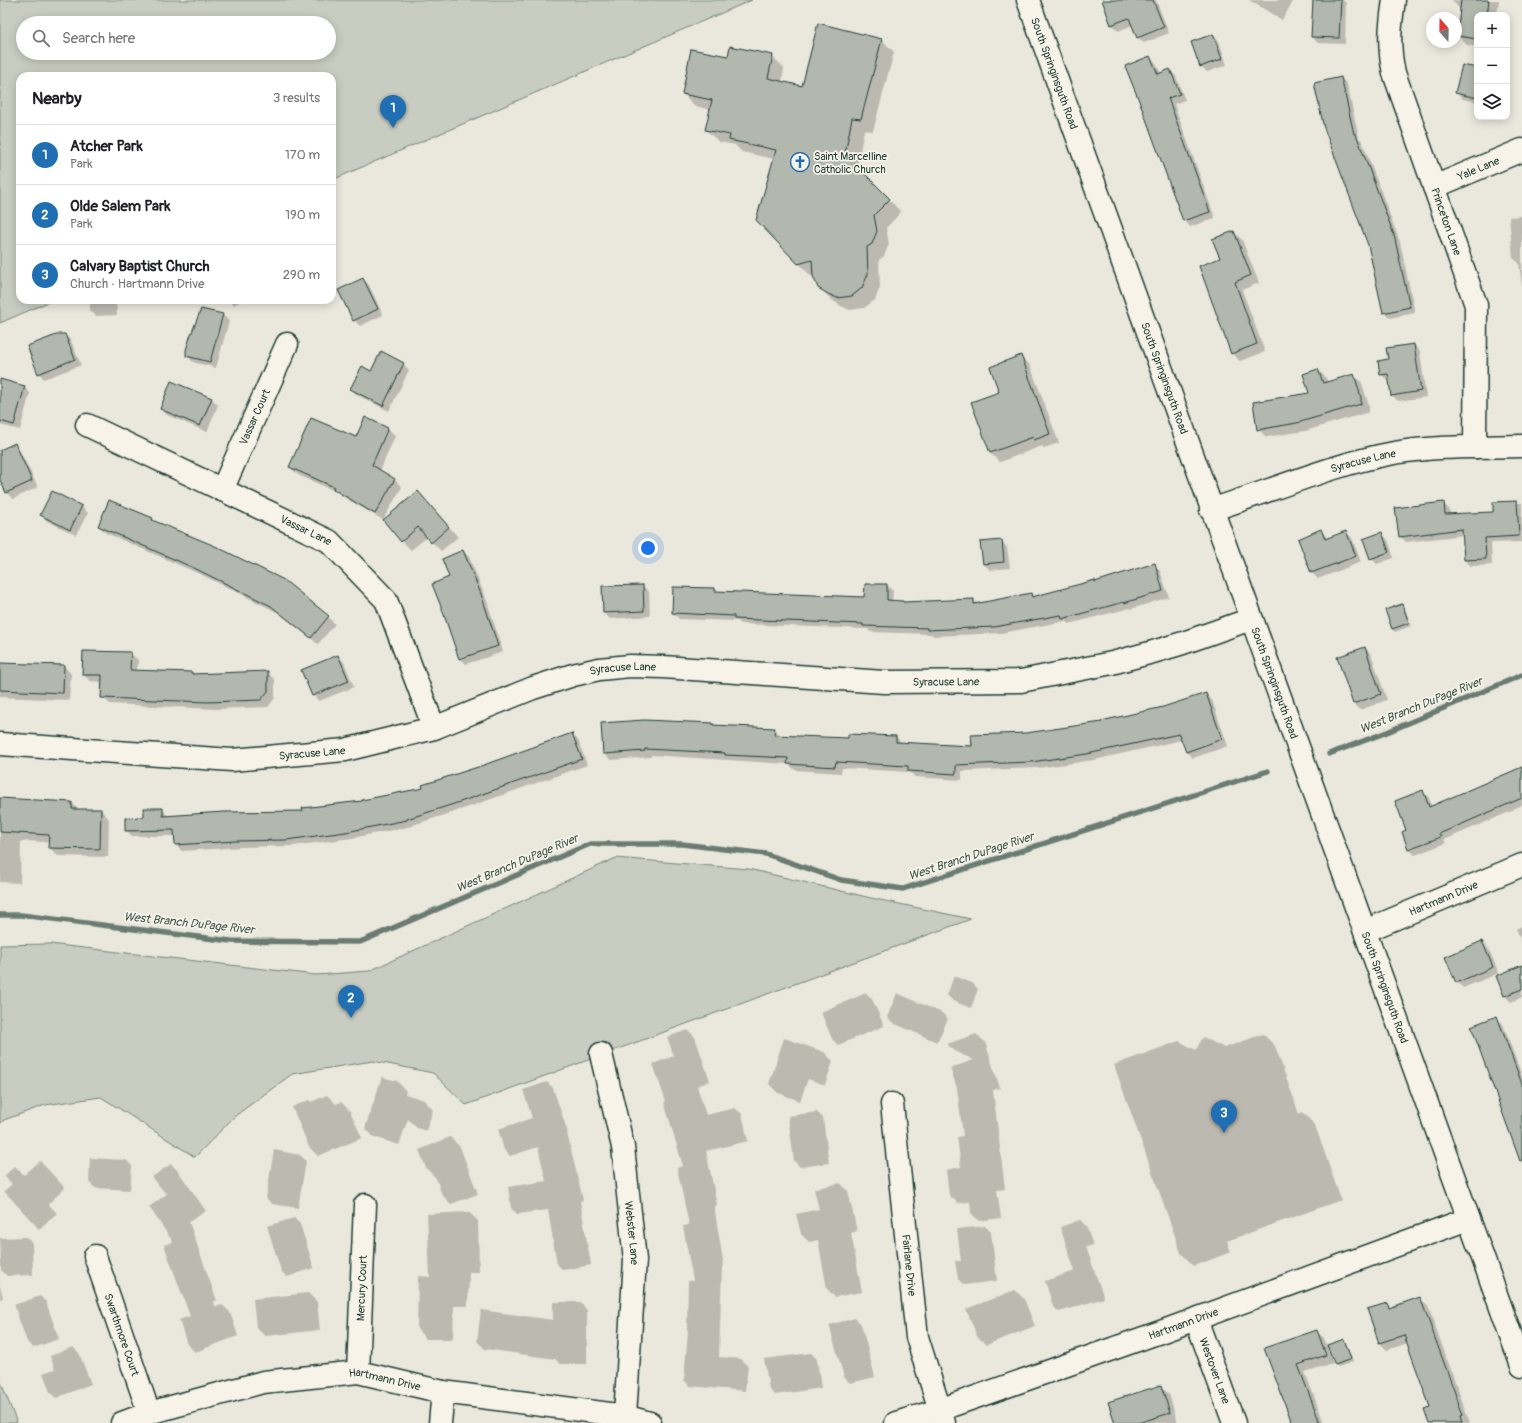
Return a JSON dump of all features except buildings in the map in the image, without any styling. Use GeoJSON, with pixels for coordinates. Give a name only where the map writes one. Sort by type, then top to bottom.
{"type":"FeatureCollection","features":[{"type":"Feature","properties":{"kind":"street","name":"South Springinsguth Road"},"geometry":{"type":"LineString","coordinates":[[1028,0],[1250,619],[1365,931],[1522,1366]]}},
{"type":"Feature","properties":{"kind":"street","name":"Princeton Lane"},"geometry":{"type":"LineString","coordinates":[[1394,0],[1390,22],[1390,54],[1394,73],[1476,305],[1474,447]]}},
{"type":"Feature","properties":{"kind":"street","name":"Yale Lane"},"geometry":{"type":"LineString","coordinates":[[1434,187],[1522,150]]}},
{"type":"Feature","properties":{"kind":"street","name":"Vassar Court"},"geometry":{"type":"LineString","coordinates":[[222,490],[287,344]]}},
{"type":"Feature","properties":{"kind":"street","name":"Vassar Lane"},"geometry":{"type":"LineString","coordinates":[[87,425],[329,541],[386,600],[434,728]]}},
{"type":"Feature","properties":{"kind":"street","name":"Syracuse Lane"},"geometry":{"type":"LineString","coordinates":[[1211,510],[1348,464],[1394,453],[1425,449],[1522,446]]}},
{"type":"Feature","properties":{"kind":"street","name":"Syracuse Lane"},"geometry":{"type":"LineString","coordinates":[[0,744],[232,760],[345,750],[434,728],[533,688],[573,675],[599,669],[630,666],[663,667],[884,682],[1021,682],[1112,663],[1153,652],[1250,619]]}},
{"type":"Feature","properties":{"kind":"street","name":"Hartmann Drive"},"geometry":{"type":"LineString","coordinates":[[1365,931],[1522,865]]}},
{"type":"Feature","properties":{"kind":"street","name":"Webster Lane"},"geometry":{"type":"LineString","coordinates":[[601,1054],[623,1147],[635,1260],[625,1416]]}},
{"type":"Feature","properties":{"kind":"street","name":"Fairlane Drive"},"geometry":{"type":"LineString","coordinates":[[892,1104],[917,1337],[941,1417]]}},
{"type":"Feature","properties":{"kind":"street","name":"Mercury Court"},"geometry":{"type":"LineString","coordinates":[[358,1372],[365,1205]]}},
{"type":"Feature","properties":{"kind":"street","name":"Hartmann Drive"},"geometry":{"type":"LineString","coordinates":[[896,1423],[941,1417],[1196,1319],[1468,1219]]}},
{"type":"Feature","properties":{"kind":"street","name":"Swarthmore Court"},"geometry":{"type":"LineString","coordinates":[[94,1256],[150,1413]]}},
{"type":"Feature","properties":{"kind":"street","name":"Westover Lane"},"geometry":{"type":"LineString","coordinates":[[1196,1319],[1234,1423]]}},
{"type":"Feature","properties":{"kind":"street","name":"Hartmann Drive"},"geometry":{"type":"LineString","coordinates":[[122,1423],[150,1413],[263,1382],[358,1372],[443,1392],[625,1416],[650,1423]]}},
{"type":"Feature","properties":{"kind":"street"},"geometry":{"type":"LineString","coordinates":[[440,1423],[443,1392]]}},
{"type":"Feature","properties":{"kind":"shaded area"},"geometry":{"type":"Polygon","coordinates":[[[0,0],[752,0],[336,178],[336,72],[16,72],[16,304],[44,304],[0,323],[0,0]]]}},
{"type":"Feature","properties":{"kind":"shaded area"},"geometry":{"type":"Polygon","coordinates":[[[616,858],[749,869],[871,898],[971,919],[466,1105],[433,1073],[373,1061],[292,1074],[235,1116],[195,1157],[101,1097],[45,1105],[4,1120],[0,1124],[0,945],[50,944],[316,975],[369,971],[616,858]]]}},
{"type":"Feature","properties":{"kind":"shaded area"},"geometry":{"type":"Polygon","coordinates":[[[0,1380],[17,1423],[0,1423],[0,1380]]]}},
{"type":"Feature","properties":{"kind":"waterway","name":"West Branch DuPage River"},"geometry":{"type":"LineString","coordinates":[[1329,754],[1387,732],[1522,675]]}},
{"type":"Feature","properties":{"kind":"waterway","name":"West Branch DuPage River"},"geometry":{"type":"LineString","coordinates":[[0,915],[21,915],[231,941],[360,942],[590,844],[682,844],[766,854],[841,880],[903,889],[1268,771]]}},
{"type":"Feature","properties":{"kind":"place","name":"Atcher Park"},"geometry":{"type":"Point","coordinates":[393,128]}},
{"type":"Feature","properties":{"kind":"place","name":"Saint Marcelline Catholic Church"},"geometry":{"type":"Point","coordinates":[800,162]}},
{"type":"Feature","properties":{"kind":"place","name":"Olde Salem Park"},"geometry":{"type":"Point","coordinates":[351,1018]}},
{"type":"Feature","properties":{"kind":"place","name":"Calvary Baptist Church"},"geometry":{"type":"Point","coordinates":[1224,1133]}}]}
